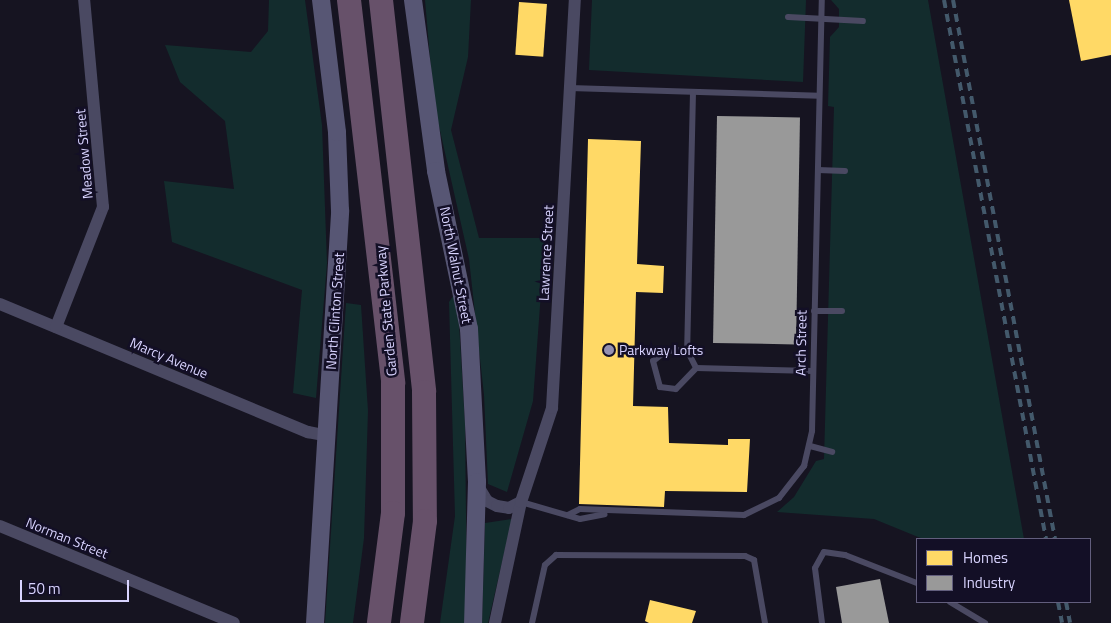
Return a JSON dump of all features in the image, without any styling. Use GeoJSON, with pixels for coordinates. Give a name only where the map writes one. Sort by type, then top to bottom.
{"type":"FeatureCollection","features":[{"type":"Feature","properties":{"kind":"highway","name":"Garden State Parkway"},"geometry":{"type":"LineString","coordinates":[[349,0],[385,287],[395,427],[392,531],[379,623]]}},
{"type":"Feature","properties":{"kind":"highway"},"geometry":{"type":"LineString","coordinates":[[381,0],[426,418],[424,530],[412,623]]}},
{"type":"Feature","properties":{"kind":"main road","name":"North Clinton Street"},"geometry":{"type":"LineString","coordinates":[[315,623],[328,436],[340,211],[332,87],[320,0]]}},
{"type":"Feature","properties":{"kind":"main road","name":"North Walnut Street"},"geometry":{"type":"LineString","coordinates":[[413,0],[424,95],[467,313],[477,482],[474,623]]}},
{"type":"Feature","properties":{"kind":"street","name":"Meadow Street"},"geometry":{"type":"LineString","coordinates":[[56,327],[103,207],[84,0]]}},
{"type":"Feature","properties":{"kind":"street","name":"Lawrence Street"},"geometry":{"type":"LineString","coordinates":[[495,623],[521,502],[552,408],[575,0]]}},
{"type":"Feature","properties":{"kind":"street","name":"Marcy Avenue"},"geometry":{"type":"LineString","coordinates":[[0,304],[308,432],[328,436]]}},
{"type":"Feature","properties":{"kind":"street"},"geometry":{"type":"LineString","coordinates":[[477,482],[492,504],[509,508],[521,502]]}},
{"type":"Feature","properties":{"kind":"street","name":"Norman Street"},"geometry":{"type":"LineString","coordinates":[[0,526],[234,623]]}},
{"type":"Feature","properties":{"kind":"lane","name":"Arch Street"},"geometry":{"type":"LineString","coordinates":[[521,502],[568,514],[580,510],[605,514],[723,517],[754,512],[792,485],[810,446],[822,0]]}},
{"type":"Feature","properties":{"kind":"lane"},"geometry":{"type":"LineString","coordinates":[[788,17],[863,21]]}},
{"type":"Feature","properties":{"kind":"lane"},"geometry":{"type":"LineString","coordinates":[[570,88],[819,96]]}},
{"type":"Feature","properties":{"kind":"lane"},"geometry":{"type":"LineString","coordinates":[[693,92],[687,350],[696,368]]}},
{"type":"Feature","properties":{"kind":"lane"},"geometry":{"type":"LineString","coordinates":[[818,170],[845,170]]}},
{"type":"Feature","properties":{"kind":"lane"},"geometry":{"type":"LineString","coordinates":[[814,310],[842,311]]}},
{"type":"Feature","properties":{"kind":"lane"},"geometry":{"type":"LineString","coordinates":[[687,350],[666,351],[654,361],[660,387],[676,390],[696,368],[813,371]]}},
{"type":"Feature","properties":{"kind":"lane"},"geometry":{"type":"LineString","coordinates":[[810,446],[832,452]]}},
{"type":"Feature","properties":{"kind":"lane"},"geometry":{"type":"LineString","coordinates":[[822,623],[815,568],[824,552],[845,555],[916,583]]}},
{"type":"Feature","properties":{"kind":"lane"},"geometry":{"type":"LineString","coordinates":[[532,623],[545,565],[556,555],[596,555],[745,556],[754,560],[765,623]]}},
{"type":"Feature","properties":{"kind":"lane"},"geometry":{"type":"LineString","coordinates":[[952,603],[985,623]]}},
{"type":"Feature","properties":{"kind":"green space"},"geometry":{"type":"Polygon","coordinates":[[[269,0],[305,0],[322,125],[327,263],[316,398],[293,393],[302,290],[172,242],[164,181],[234,189],[225,121],[180,82],[165,45],[251,52],[268,31],[269,0]]]}},
{"type":"Feature","properties":{"kind":"green space"},"geometry":{"type":"Polygon","coordinates":[[[425,0],[471,0],[468,57],[451,130],[479,238],[545,238],[533,401],[507,492],[488,484],[484,395],[469,259],[434,104],[425,0]]]}},
{"type":"Feature","properties":{"kind":"green space"},"geometry":{"type":"Polygon","coordinates":[[[592,0],[806,0],[803,82],[589,70],[592,0]]]}},
{"type":"Feature","properties":{"kind":"green space"},"geometry":{"type":"Polygon","coordinates":[[[831,0],[928,0],[1024,538],[921,538],[874,519],[777,512],[794,497],[816,461],[824,459],[834,107],[828,106],[830,37],[839,27],[839,9],[831,0]]]}},
{"type":"Feature","properties":{"kind":"green space"},"geometry":{"type":"Polygon","coordinates":[[[457,290],[465,424],[467,607],[465,623],[440,623],[455,516],[449,302],[457,290]]]}},
{"type":"Feature","properties":{"kind":"green space"},"geometry":{"type":"Polygon","coordinates":[[[346,303],[361,305],[368,411],[364,538],[353,623],[325,623],[346,303]]]}},
{"type":"Feature","properties":{"kind":"green space"},"geometry":{"type":"Polygon","coordinates":[[[512,519],[488,623],[482,623],[485,523],[512,519]]]}},
{"type":"Feature","properties":{"kind":"building: Homes"},"geometry":{"type":"Polygon","coordinates":[[[1069,0],[1111,0],[1111,55],[1081,61],[1069,0]]]}},
{"type":"Feature","properties":{"kind":"building: Homes"},"geometry":{"type":"Polygon","coordinates":[[[519,2],[547,4],[543,57],[515,55],[519,2]]]}},
{"type":"Feature","properties":{"kind":"building: Homes","name":"Parkway Lofts"},"geometry":{"type":"Polygon","coordinates":[[[588,139],[641,141],[637,264],[664,266],[663,293],[636,292],[633,406],[668,407],[669,443],[728,445],[728,439],[750,439],[747,492],[665,491],[664,507],[579,504],[588,139]]]}},
{"type":"Feature","properties":{"kind":"building: Homes"},"geometry":{"type":"Polygon","coordinates":[[[650,600],[696,611],[692,623],[649,623],[645,621],[650,600]]]}},
{"type":"Feature","properties":{"kind":"building: Industry"},"geometry":{"type":"Polygon","coordinates":[[[717,116],[800,117],[796,344],[713,343],[717,116]]]}},
{"type":"Feature","properties":{"kind":"building: Industry"},"geometry":{"type":"Polygon","coordinates":[[[880,579],[889,623],[842,623],[836,587],[880,579]]]}},
{"type":"Feature","properties":{"kind":"railway"},"geometry":{"type":"LineString","coordinates":[[944,0],[1046,538]]}},
{"type":"Feature","properties":{"kind":"railway"},"geometry":{"type":"LineString","coordinates":[[953,0],[1055,538]]}},
{"type":"Feature","properties":{"kind":"railway"},"geometry":{"type":"LineString","coordinates":[[1058,603],[1062,623]]}},
{"type":"Feature","properties":{"kind":"railway"},"geometry":{"type":"LineString","coordinates":[[1066,603],[1070,623]]}},
{"type":"Feature","properties":{"kind":"place","name":"Parkway Lofts"},"geometry":{"type":"Point","coordinates":[609,350]}}]}
